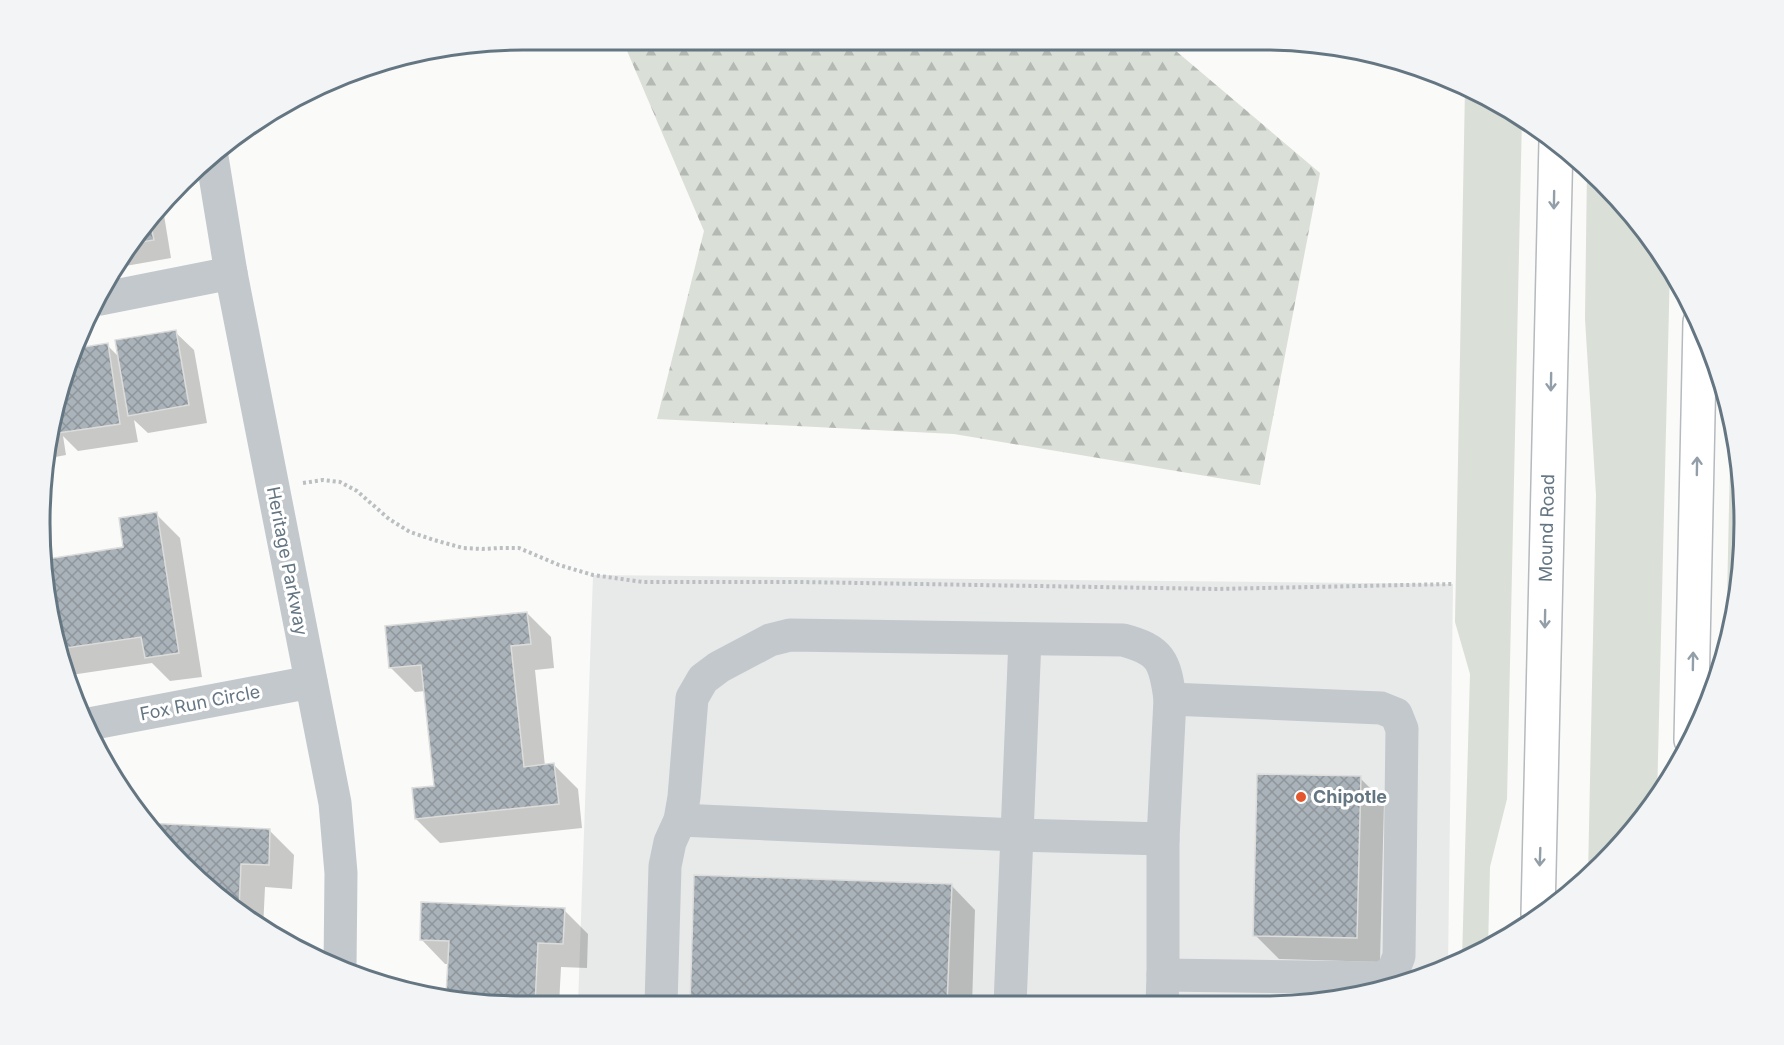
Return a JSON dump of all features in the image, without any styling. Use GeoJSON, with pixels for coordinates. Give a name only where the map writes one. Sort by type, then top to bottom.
{"type":"FeatureCollection","features":[{"type":"Feature","properties":{"kind":"main road","name":"Mound Road"},"geometry":{"type":"LineString","coordinates":[[1538,906],[1556,153]]}},
{"type":"Feature","properties":{"kind":"main road"},"geometry":{"type":"LineString","coordinates":[[1691,719],[1700,345]]}},
{"type":"Feature","properties":{"kind":"street","name":"Heritage Parkway"},"geometry":{"type":"LineString","coordinates":[[213,165],[231,273],[335,803],[342,873],[340,959]]}},
{"type":"Feature","properties":{"kind":"street"},"geometry":{"type":"LineString","coordinates":[[106,298],[231,273]]}},
{"type":"Feature","properties":{"kind":"street"},"geometry":{"type":"LineString","coordinates":[[662,996],[665,866],[670,842],[680,820],[684,797],[692,698],[703,679],[719,667],[770,640],[790,635],[1123,640],[1144,645],[1160,658],[1167,679],[1170,699],[1163,839],[1163,990],[1383,978],[1394,969],[1399,956],[1402,729],[1396,714],[1381,708],[1170,699]]}},
{"type":"Feature","properties":{"kind":"street"},"geometry":{"type":"LineString","coordinates":[[1010,996],[1024,639]]}},
{"type":"Feature","properties":{"kind":"street","name":"Fox Run Circle"},"geometry":{"type":"LineString","coordinates":[[94,722],[311,682]]}},
{"type":"Feature","properties":{"kind":"street"},"geometry":{"type":"LineString","coordinates":[[680,820],[1163,839]]}},
{"type":"Feature","properties":{"kind":"path"},"geometry":{"type":"LineString","coordinates":[[273,488],[324,480],[340,482],[357,491],[389,519],[410,532],[434,540],[464,548],[519,548],[559,565],[593,575],[643,582],[789,582],[1205,589],[1453,584]]}},
{"type":"Feature","properties":{"kind":"shaded area"},"geometry":{"type":"Polygon","coordinates":[[[593,575],[1453,584],[1448,957],[1414,970],[1354,986],[1262,996],[578,996],[593,575]]]}},
{"type":"Feature","properties":{"kind":"green space"},"geometry":{"type":"Polygon","coordinates":[[[627,50],[1175,50],[1320,173],[1260,485],[954,434],[657,419],[704,231],[627,50]]]}},
{"type":"Feature","properties":{"kind":"green space"},"geometry":{"type":"Polygon","coordinates":[[[1465,95],[1522,128],[1507,799],[1490,867],[1488,937],[1462,951],[1470,674],[1455,622],[1465,95]]]}},
{"type":"Feature","properties":{"kind":"green space"},"geometry":{"type":"Polygon","coordinates":[[[1587,180],[1637,235],[1670,284],[1657,781],[1637,810],[1588,864],[1596,495],[1585,319],[1587,180]]]}},
{"type":"Feature","properties":{"kind":"green space"},"geometry":{"type":"Polygon","coordinates":[[[1730,461],[1734,522],[1727,603],[1730,461]]]}},
{"type":"Feature","properties":{"kind":"building"},"geometry":{"type":"Polygon","coordinates":[[[152,229],[154,240],[142,242],[152,229]]]}},
{"type":"Feature","properties":{"kind":"building"},"geometry":{"type":"Polygon","coordinates":[[[176,330],[189,405],[128,416],[115,340],[176,330]]]}},
{"type":"Feature","properties":{"kind":"building"},"geometry":{"type":"Polygon","coordinates":[[[108,343],[120,424],[59,433],[66,400],[84,347],[108,343]]]}},
{"type":"Feature","properties":{"kind":"building"},"geometry":{"type":"Polygon","coordinates":[[[157,512],[179,653],[145,658],[141,637],[67,648],[59,615],[52,558],[123,547],[119,518],[157,512]]]}},
{"type":"Feature","properties":{"kind":"building"},"geometry":{"type":"Polygon","coordinates":[[[527,612],[531,644],[511,646],[524,767],[554,763],[559,804],[415,819],[412,788],[434,786],[421,665],[389,668],[385,626],[527,612]]]}},
{"type":"Feature","properties":{"kind":"building"},"geometry":{"type":"Polygon","coordinates":[[[1257,774],[1361,776],[1357,938],[1253,936],[1257,774]]]}},
{"type":"Feature","properties":{"kind":"building"},"geometry":{"type":"Polygon","coordinates":[[[158,824],[270,829],[269,865],[241,864],[239,901],[188,857],[158,824]]]}},
{"type":"Feature","properties":{"kind":"building"},"geometry":{"type":"Polygon","coordinates":[[[694,875],[952,884],[947,996],[690,996],[694,875]]]}},
{"type":"Feature","properties":{"kind":"building"},"geometry":{"type":"Polygon","coordinates":[[[421,902],[565,908],[563,944],[538,943],[535,996],[446,989],[449,941],[420,940],[421,902]]]}},
{"type":"Feature","properties":{"kind":"place","name":"Chipotle"},"geometry":{"type":"Point","coordinates":[1301,797]}}]}
